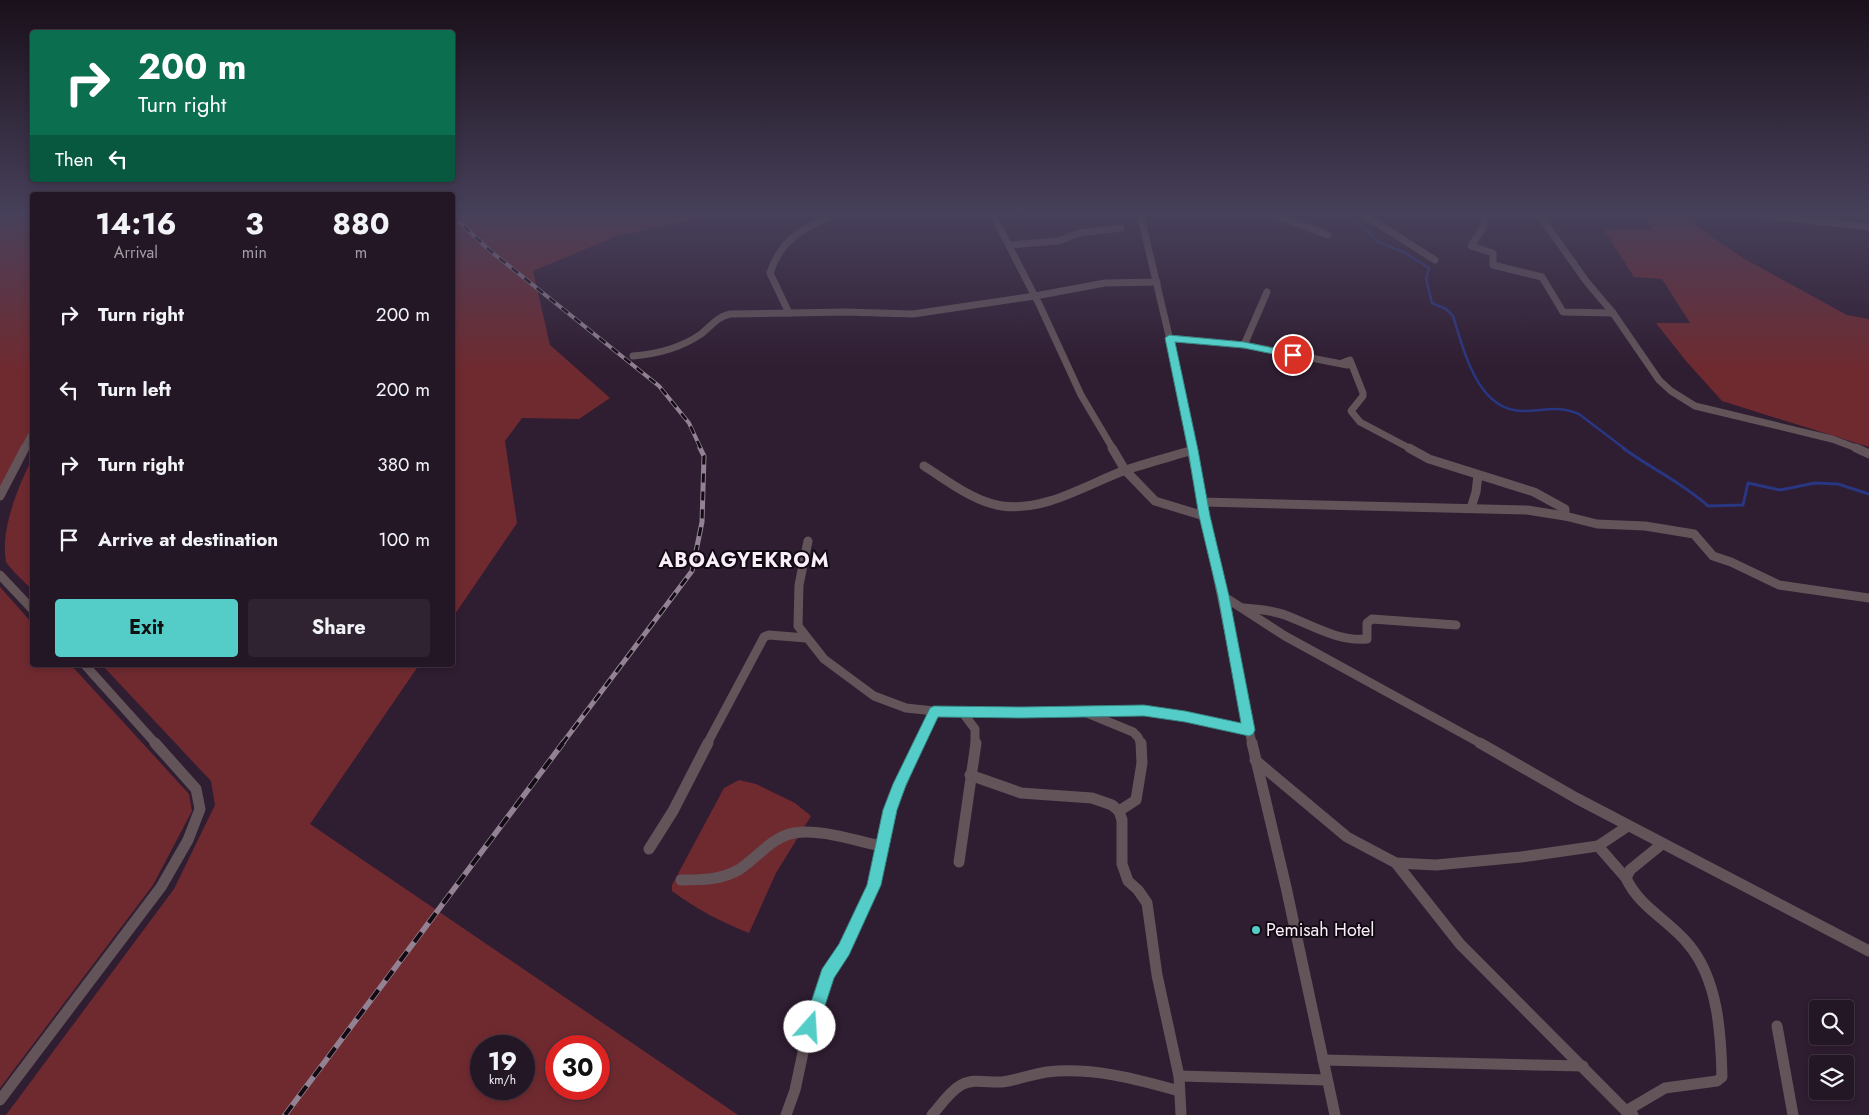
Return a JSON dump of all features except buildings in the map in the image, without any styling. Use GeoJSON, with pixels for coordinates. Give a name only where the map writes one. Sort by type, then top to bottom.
{"type":"FeatureCollection","features":[{"type":"Feature","properties":{"kind":"street"},"geometry":{"type":"LineString","coordinates":[[773,265],[770,273],[789,313]]}},
{"type":"Feature","properties":{"kind":"street"},"geometry":{"type":"LineString","coordinates":[[1019,265],[1081,395],[1125,470],[1155,501],[1204,516]]}},
{"type":"Feature","properties":{"kind":"street"},"geometry":{"type":"LineString","coordinates":[[1153,265],[1193,450],[1204,516],[1223,596],[1255,759],[1286,887],[1335,1115]]}},
{"type":"Feature","properties":{"kind":"street"},"geometry":{"type":"LineString","coordinates":[[1497,265],[1542,277],[1563,312],[1613,313]]}},
{"type":"Feature","properties":{"kind":"street"},"geometry":{"type":"LineString","coordinates":[[1575,265],[1613,313],[1659,380],[1683,399],[1695,406],[1842,442],[1869,454]]}},
{"type":"Feature","properties":{"kind":"street"},"geometry":{"type":"LineString","coordinates":[[634,356],[650,355],[677,346],[701,334],[720,316],[789,313],[913,314],[1035,296],[1105,283],[1157,282]]}},
{"type":"Feature","properties":{"kind":"street"},"geometry":{"type":"LineString","coordinates":[[1244,345],[1267,292]]}},
{"type":"Feature","properties":{"kind":"street"},"geometry":{"type":"LineString","coordinates":[[1169,338],[1244,345],[1323,361],[1348,361],[1363,396],[1351,411],[1360,422],[1429,459],[1513,485],[1552,500],[1564,508],[1565,516]]}},
{"type":"Feature","properties":{"kind":"street"},"geometry":{"type":"LineString","coordinates":[[0,496],[30,438]]}},
{"type":"Feature","properties":{"kind":"street"},"geometry":{"type":"LineString","coordinates":[[924,466],[959,489],[985,502],[1003,507],[1017,507],[1080,490],[1125,470],[1193,450]]}},
{"type":"Feature","properties":{"kind":"street"},"geometry":{"type":"LineString","coordinates":[[1471,508],[1476,492],[1478,474]]}},
{"type":"Feature","properties":{"kind":"street"},"geometry":{"type":"LineString","coordinates":[[1202,502],[1527,510],[1565,516],[1597,524],[1645,526],[1694,534],[1713,556],[1731,562],[1778,585],[1869,598]]}},
{"type":"Feature","properties":{"kind":"street"},"geometry":{"type":"LineString","coordinates":[[808,541],[799,585],[798,626],[824,659],[874,696],[906,708],[934,712],[1144,710],[1185,716],[1249,730]]}},
{"type":"Feature","properties":{"kind":"street"},"geometry":{"type":"LineString","coordinates":[[0,575],[30,607]]}},
{"type":"Feature","properties":{"kind":"street"},"geometry":{"type":"LineString","coordinates":[[1223,596],[1285,636],[1343,669],[1628,826],[1869,951]]}},
{"type":"Feature","properties":{"kind":"street"},"geometry":{"type":"LineString","coordinates":[[1242,608],[1269,610],[1340,636],[1361,640],[1367,639],[1367,623],[1372,619],[1456,625]]}},
{"type":"Feature","properties":{"kind":"street"},"geometry":{"type":"LineString","coordinates":[[650,849],[673,811],[764,637],[770,635],[806,638]]}},
{"type":"Feature","properties":{"kind":"street"},"geometry":{"type":"LineString","coordinates":[[0,1100],[161,887],[188,840],[200,809],[196,789],[87,667]]}},
{"type":"Feature","properties":{"kind":"street"},"geometry":{"type":"LineString","coordinates":[[1082,711],[1133,732],[1139,735],[1142,741],[1141,772],[1136,800],[1119,811]]}},
{"type":"Feature","properties":{"kind":"street"},"geometry":{"type":"LineString","coordinates":[[786,1115],[795,1090],[805,1043],[828,974],[844,950],[870,893],[881,858],[881,846],[900,784],[934,712]]}},
{"type":"Feature","properties":{"kind":"street"},"geometry":{"type":"LineString","coordinates":[[959,862],[976,740],[975,729],[963,713]]}},
{"type":"Feature","properties":{"kind":"street"},"geometry":{"type":"LineString","coordinates":[[1255,759],[1346,837],[1396,862],[1445,864],[1522,857],[1598,846],[1628,826]]}},
{"type":"Feature","properties":{"kind":"street"},"geometry":{"type":"LineString","coordinates":[[970,775],[1022,793],[1092,798],[1112,805],[1119,811],[1122,820],[1122,864],[1128,881],[1138,890],[1147,903],[1157,975],[1179,1076],[1181,1115]]}},
{"type":"Feature","properties":{"kind":"street"},"geometry":{"type":"LineString","coordinates":[[680,880],[707,880],[731,874],[752,860],[767,844],[795,832],[881,846]]}},
{"type":"Feature","properties":{"kind":"street"},"geometry":{"type":"LineString","coordinates":[[1626,878],[1630,870],[1662,844]]}},
{"type":"Feature","properties":{"kind":"street"},"geometry":{"type":"LineString","coordinates":[[1396,862],[1460,944],[1629,1114],[1665,1088],[1717,1081],[1722,1077],[1721,1038],[1708,976],[1689,945],[1630,887],[1626,878],[1598,846]]}},
{"type":"Feature","properties":{"kind":"street"},"geometry":{"type":"LineString","coordinates":[[1777,1026],[1793,1115]]}},
{"type":"Feature","properties":{"kind":"street"},"geometry":{"type":"LineString","coordinates":[[1323,1060],[1583,1066]]}},
{"type":"Feature","properties":{"kind":"street"},"geometry":{"type":"LineString","coordinates":[[932,1115],[955,1089],[968,1082],[998,1082],[1047,1072],[1064,1071],[1107,1075],[1142,1081],[1179,1091]]}},
{"type":"Feature","properties":{"kind":"street"},"geometry":{"type":"LineString","coordinates":[[1179,1076],[1327,1080]]}},
{"type":"Feature","properties":{"kind":"shaded area"},"geometry":{"type":"Polygon","coordinates":[[[0,265],[30,265],[30,431],[0,489],[0,265]]]}},
{"type":"Feature","properties":{"kind":"shaded area"},"geometry":{"type":"Polygon","coordinates":[[[455,265],[547,265],[533,271],[550,345],[610,398],[579,419],[522,418],[505,441],[517,523],[455,614],[455,265]]]}},
{"type":"Feature","properties":{"kind":"shaded area"},"geometry":{"type":"Polygon","coordinates":[[[1626,265],[1756,265],[1847,315],[1869,319],[1869,447],[1722,401],[1686,361],[1656,323],[1690,323],[1662,279],[1634,277],[1626,265]]]}},
{"type":"Feature","properties":{"kind":"shaded area"},"geometry":{"type":"Polygon","coordinates":[[[30,463],[30,588],[6,562],[5,550],[8,523],[21,482],[30,463]]]}},
{"type":"Feature","properties":{"kind":"shaded area"},"geometry":{"type":"Polygon","coordinates":[[[0,587],[30,621],[30,667],[73,667],[189,794],[192,811],[153,885],[0,1088],[0,587]]]}},
{"type":"Feature","properties":{"kind":"shaded area"},"geometry":{"type":"Polygon","coordinates":[[[104,667],[418,667],[310,824],[738,1115],[6,1115],[174,889],[215,805],[211,781],[104,667]]]}},
{"type":"Feature","properties":{"kind":"shaded area"},"geometry":{"type":"Polygon","coordinates":[[[739,780],[756,784],[795,803],[811,816],[776,873],[749,933],[709,915],[672,891],[672,885],[724,788],[739,780]]]}},
{"type":"Feature","properties":{"kind":"waterway"},"geometry":{"type":"LineString","coordinates":[[1424,265],[1429,268],[1426,279],[1432,303],[1446,309],[1453,316],[1462,345],[1475,376],[1494,401],[1507,408],[1523,411],[1558,409],[1572,411],[1579,414],[1625,449]]}},
{"type":"Feature","properties":{"kind":"waterway"},"geometry":{"type":"LineString","coordinates":[[1623,448],[1688,490],[1708,506],[1743,505],[1748,483],[1780,490],[1815,483],[1838,484],[1869,494]]}},
{"type":"Feature","properties":{"kind":"railway"},"geometry":{"type":"LineString","coordinates":[[508,265],[659,386],[689,423],[701,449]]}},
{"type":"Feature","properties":{"kind":"railway"},"geometry":{"type":"LineString","coordinates":[[562,744],[692,571],[702,522],[704,456],[700,448]]}},
{"type":"Feature","properties":{"kind":"railway"},"geometry":{"type":"LineString","coordinates":[[285,1115],[563,743]]}},
{"type":"Feature","properties":{"kind":"place","name":"Pemisah Hotel"},"geometry":{"type":"Point","coordinates":[1256,930]}},
{"type":"Feature","properties":{"kind":"district","name":"ABOAGYEKROM"},"geometry":{"type":"Point","coordinates":[744,560]}},
{"type":"Feature","properties":{"kind":"route"},"geometry":{"type":"LineString","coordinates":[[810,1027],[828,974],[844,950],[874,885],[890,810],[900,784],[934,712],[1022,713],[1144,710],[1185,716],[1249,730],[1223,596],[1204,516],[1178,374],[1169,338],[1244,345],[1293,355]]}}]}
